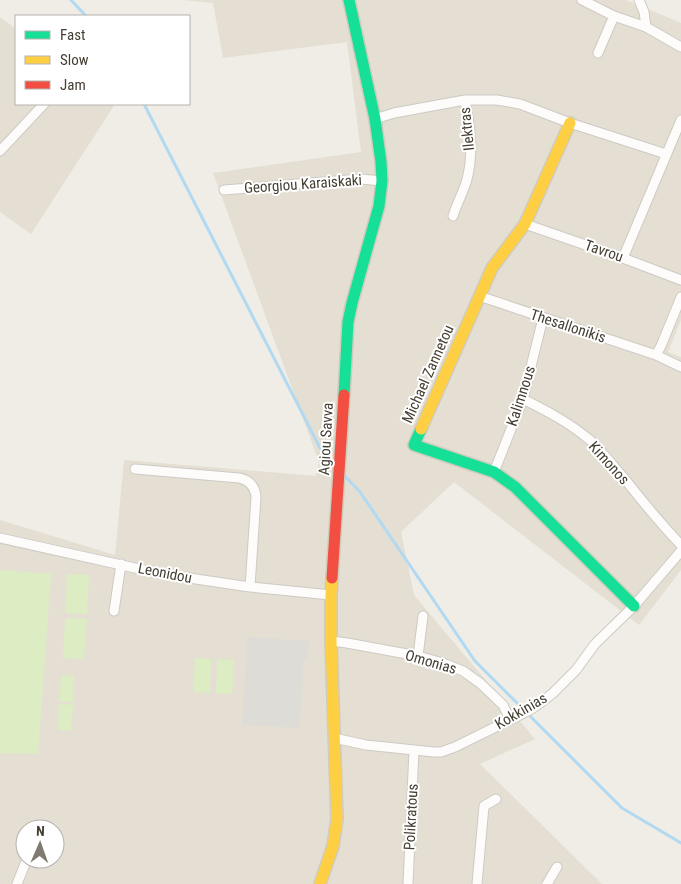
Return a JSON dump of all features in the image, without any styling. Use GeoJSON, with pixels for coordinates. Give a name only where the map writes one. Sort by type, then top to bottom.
{"type":"FeatureCollection","features":[{"type":"Feature","properties":{"kind":"street","name":"Agiou Savva"},"geometry":{"type":"LineString","coordinates":[[320,884],[334,846],[337,819],[331,595],[348,322],[379,206],[382,181],[375,119],[349,0]]}},
{"type":"Feature","properties":{"kind":"street"},"geometry":{"type":"LineString","coordinates":[[582,0],[614,16],[646,27],[681,47]]}},
{"type":"Feature","properties":{"kind":"street"},"geometry":{"type":"LineString","coordinates":[[638,0],[644,12],[646,27]]}},
{"type":"Feature","properties":{"kind":"street"},"geometry":{"type":"LineString","coordinates":[[598,53],[614,16]]}},
{"type":"Feature","properties":{"kind":"street","name":"Ilektras"},"geometry":{"type":"LineString","coordinates":[[375,119],[399,112],[465,100],[471,134],[470,162],[467,180],[453,216]]}},
{"type":"Feature","properties":{"kind":"street"},"geometry":{"type":"LineString","coordinates":[[465,100],[497,100],[520,104],[666,154]]}},
{"type":"Feature","properties":{"kind":"street"},"geometry":{"type":"LineString","coordinates":[[0,151],[43,105]]}},
{"type":"Feature","properties":{"kind":"street"},"geometry":{"type":"LineString","coordinates":[[623,258],[681,120]]}},
{"type":"Feature","properties":{"kind":"street","name":"Michael Zannetou"},"geometry":{"type":"LineString","coordinates":[[570,122],[525,224],[492,268],[414,445],[494,472],[515,487],[634,606]]}},
{"type":"Feature","properties":{"kind":"street","name":"Georgiou Karaiskaki"},"geometry":{"type":"LineString","coordinates":[[224,190],[361,179],[382,181]]}},
{"type":"Feature","properties":{"kind":"street","name":"Tavrou"},"geometry":{"type":"LineString","coordinates":[[525,224],[681,280]]}},
{"type":"Feature","properties":{"kind":"street","name":"Thesallonikis"},"geometry":{"type":"LineString","coordinates":[[479,296],[656,355],[681,367]]}},
{"type":"Feature","properties":{"kind":"street"},"geometry":{"type":"LineString","coordinates":[[656,355],[662,346],[681,297]]}},
{"type":"Feature","properties":{"kind":"street","name":"Kalimnous"},"geometry":{"type":"LineString","coordinates":[[494,472],[522,399],[543,318]]}},
{"type":"Feature","properties":{"kind":"street","name":"Kimonos"},"geometry":{"type":"LineString","coordinates":[[522,399],[571,425],[592,442],[664,528],[681,545]]}},
{"type":"Feature","properties":{"kind":"street"},"geometry":{"type":"LineString","coordinates":[[135,468],[238,478],[250,483],[256,491],[256,497],[250,587]]}},
{"type":"Feature","properties":{"kind":"street","name":"Leonidou"},"geometry":{"type":"LineString","coordinates":[[0,538],[196,580],[331,595]]}},
{"type":"Feature","properties":{"kind":"street","name":"Kokkinias"},"geometry":{"type":"LineString","coordinates":[[334,738],[366,745],[441,752],[449,750],[530,710],[553,693],[576,670],[594,644],[634,606],[681,551]]}},
{"type":"Feature","properties":{"kind":"street"},"geometry":{"type":"LineString","coordinates":[[114,611],[121,564]]}},
{"type":"Feature","properties":{"kind":"street"},"geometry":{"type":"LineString","coordinates":[[418,656],[423,616]]}},
{"type":"Feature","properties":{"kind":"street","name":"Omonias"},"geometry":{"type":"LineString","coordinates":[[331,642],[347,643],[418,656],[463,671],[480,683],[513,717]]}},
{"type":"Feature","properties":{"kind":"street","name":"Polikratous"},"geometry":{"type":"LineString","coordinates":[[408,884],[414,750]]}},
{"type":"Feature","properties":{"kind":"street"},"geometry":{"type":"LineString","coordinates":[[477,884],[484,806],[496,798]]}},
{"type":"Feature","properties":{"kind":"street"},"geometry":{"type":"LineString","coordinates":[[547,884],[557,867]]}},
{"type":"Feature","properties":{"kind":"street"},"geometry":{"type":"LineString","coordinates":[[17,884],[23,869]]}},
{"type":"Feature","properties":{"kind":"shaded area"},"geometry":{"type":"Polygon","coordinates":[[[183,0],[626,0],[681,23],[681,320],[668,352],[681,357],[681,570],[639,625],[454,482],[401,532],[414,595],[535,739],[480,764],[602,884],[0,884],[0,520],[115,555],[124,460],[316,476],[319,462],[213,173],[361,152],[347,42],[223,58],[213,3],[183,0]]]}},
{"type":"Feature","properties":{"kind":"shaded area"},"geometry":{"type":"Polygon","coordinates":[[[0,17],[15,28],[15,105],[114,105],[31,234],[0,212],[0,17]]]}},
{"type":"Feature","properties":{"kind":"shaded area"},"geometry":{"type":"Polygon","coordinates":[[[247,637],[309,641],[308,660],[303,660],[300,728],[242,725],[247,637]]]}},
{"type":"Feature","properties":{"kind":"green space"},"geometry":{"type":"Polygon","coordinates":[[[0,570],[51,574],[38,754],[0,753],[0,570]]]}},
{"type":"Feature","properties":{"kind":"green space"},"geometry":{"type":"Polygon","coordinates":[[[67,574],[89,575],[87,614],[65,613],[67,574]]]}},
{"type":"Feature","properties":{"kind":"green space"},"geometry":{"type":"Polygon","coordinates":[[[65,618],[87,619],[84,659],[63,658],[65,618]]]}},
{"type":"Feature","properties":{"kind":"green space"},"geometry":{"type":"Polygon","coordinates":[[[195,658],[211,659],[210,693],[193,692],[195,658]]]}},
{"type":"Feature","properties":{"kind":"green space"},"geometry":{"type":"Polygon","coordinates":[[[217,659],[234,660],[232,694],[216,693],[217,659]]]}},
{"type":"Feature","properties":{"kind":"green space"},"geometry":{"type":"Polygon","coordinates":[[[61,675],[74,676],[73,702],[59,702],[61,675]]]}},
{"type":"Feature","properties":{"kind":"green space"},"geometry":{"type":"Polygon","coordinates":[[[59,704],[73,705],[71,731],[58,730],[59,704]]]}},
{"type":"Feature","properties":{"kind":"waterway"},"geometry":{"type":"LineString","coordinates":[[71,0],[85,15]]}},
{"type":"Feature","properties":{"kind":"waterway"},"geometry":{"type":"LineString","coordinates":[[145,105],[320,448],[337,467]]}},
{"type":"Feature","properties":{"kind":"waterway"},"geometry":{"type":"LineString","coordinates":[[344,475],[360,492],[475,661],[622,808],[681,843]]}},
{"type":"Feature","properties":{"kind":"traffic: fast"},"geometry":{"type":"LineString","coordinates":[[344,395],[348,322],[379,206],[382,181],[375,119],[349,0]]}},
{"type":"Feature","properties":{"kind":"traffic: fast"},"geometry":{"type":"LineString","coordinates":[[421,429],[414,445],[494,472],[515,487],[634,606]]}},
{"type":"Feature","properties":{"kind":"traffic: slow"},"geometry":{"type":"LineString","coordinates":[[421,429],[492,268],[525,224],[570,123]]}},
{"type":"Feature","properties":{"kind":"traffic: slow"},"geometry":{"type":"LineString","coordinates":[[320,884],[333,846],[337,819],[331,641],[332,578]]}},
{"type":"Feature","properties":{"kind":"traffic: jam"},"geometry":{"type":"LineString","coordinates":[[332,578],[344,395]]}}]}
